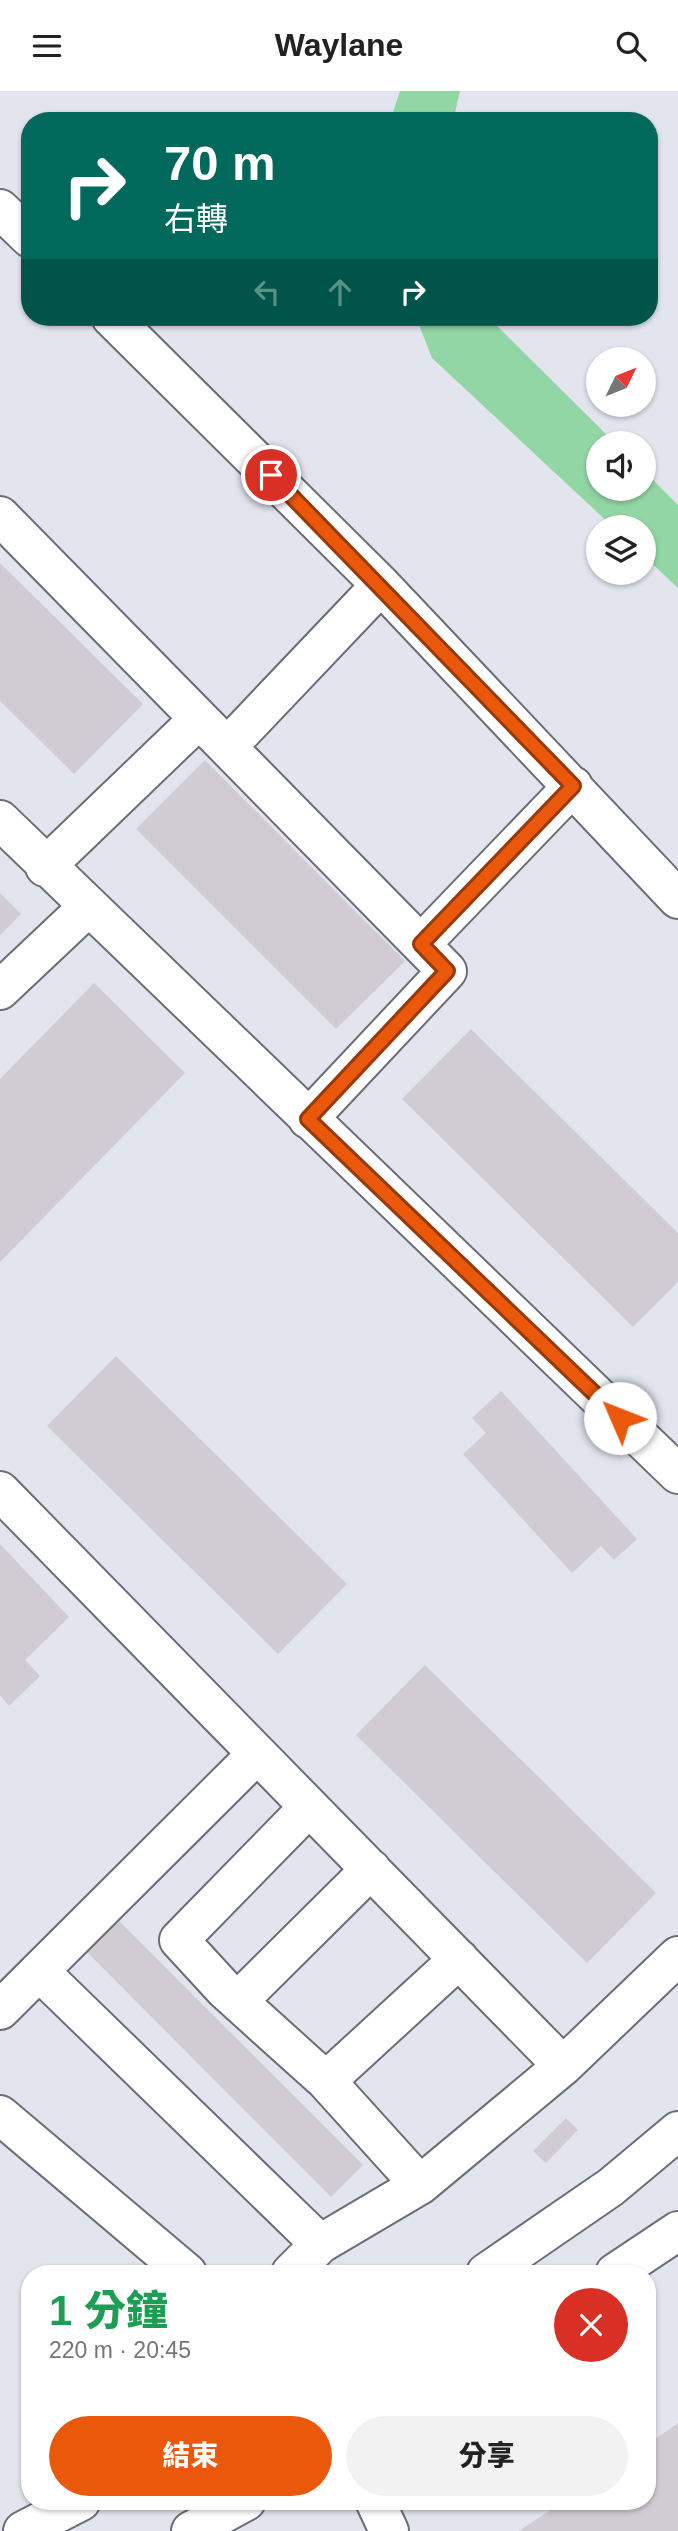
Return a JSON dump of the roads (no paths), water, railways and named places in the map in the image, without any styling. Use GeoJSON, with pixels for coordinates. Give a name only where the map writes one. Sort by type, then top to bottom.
{"type":"FeatureCollection","features":[{"type":"Feature","properties":{"kind":"main road"},"geometry":{"type":"LineString","coordinates":[[0,209],[21,229]]}},
{"type":"Feature","properties":{"kind":"main road"},"geometry":{"type":"LineString","coordinates":[[120,326],[381,585],[678,899]]}},
{"type":"Feature","properties":{"kind":"main road"},"geometry":{"type":"LineString","coordinates":[[0,516],[447,971],[308,1119]]}},
{"type":"Feature","properties":{"kind":"main road"},"geometry":{"type":"LineString","coordinates":[[226,747],[381,585]]}},
{"type":"Feature","properties":{"kind":"main road"},"geometry":{"type":"LineString","coordinates":[[45,867],[199,719]]}},
{"type":"Feature","properties":{"kind":"main road"},"geometry":{"type":"LineString","coordinates":[[421,944],[573,786]]}},
{"type":"Feature","properties":{"kind":"main road"},"geometry":{"type":"LineString","coordinates":[[0,820],[45,867],[678,1474]]}},
{"type":"Feature","properties":{"kind":"main road"},"geometry":{"type":"LineString","coordinates":[[0,990],[88,907]]}},
{"type":"Feature","properties":{"kind":"main road"},"geometry":{"type":"LineString","coordinates":[[0,1491],[563,2066]]}},
{"type":"Feature","properties":{"kind":"main road"},"geometry":{"type":"LineString","coordinates":[[0,2010],[257,1754]]}},
{"type":"Feature","properties":{"kind":"main road"},"geometry":{"type":"LineString","coordinates":[[309,1807],[179,1940],[238,2001],[326,2081],[419,2185]]}},
{"type":"Feature","properties":{"kind":"main road"},"geometry":{"type":"LineString","coordinates":[[238,2001],[371,1870]]}},
{"type":"Feature","properties":{"kind":"main road"},"geometry":{"type":"LineString","coordinates":[[299,2265],[320,2244],[419,2185],[563,2066],[678,1956]]}},
{"type":"Feature","properties":{"kind":"main road"},"geometry":{"type":"LineString","coordinates":[[326,2081],[459,1959]]}},
{"type":"Feature","properties":{"kind":"main road"},"geometry":{"type":"LineString","coordinates":[[39,1971],[320,2244]]}},
{"type":"Feature","properties":{"kind":"main road"},"geometry":{"type":"LineString","coordinates":[[0,2115],[178,2265]]}},
{"type":"Feature","properties":{"kind":"main road"},"geometry":{"type":"LineString","coordinates":[[498,2265],[611,2187],[678,2131]]}},
{"type":"Feature","properties":{"kind":"main road"},"geometry":{"type":"LineString","coordinates":[[627,2265],[678,2231]]}},
{"type":"Feature","properties":{"kind":"main road"},"geometry":{"type":"LineString","coordinates":[[23,2531],[63,2510]]}},
{"type":"Feature","properties":{"kind":"main road"},"geometry":{"type":"LineString","coordinates":[[191,2531],[230,2510]]}},
{"type":"Feature","properties":{"kind":"main road"},"geometry":{"type":"LineString","coordinates":[[379,2510],[389,2531]]}}]}
